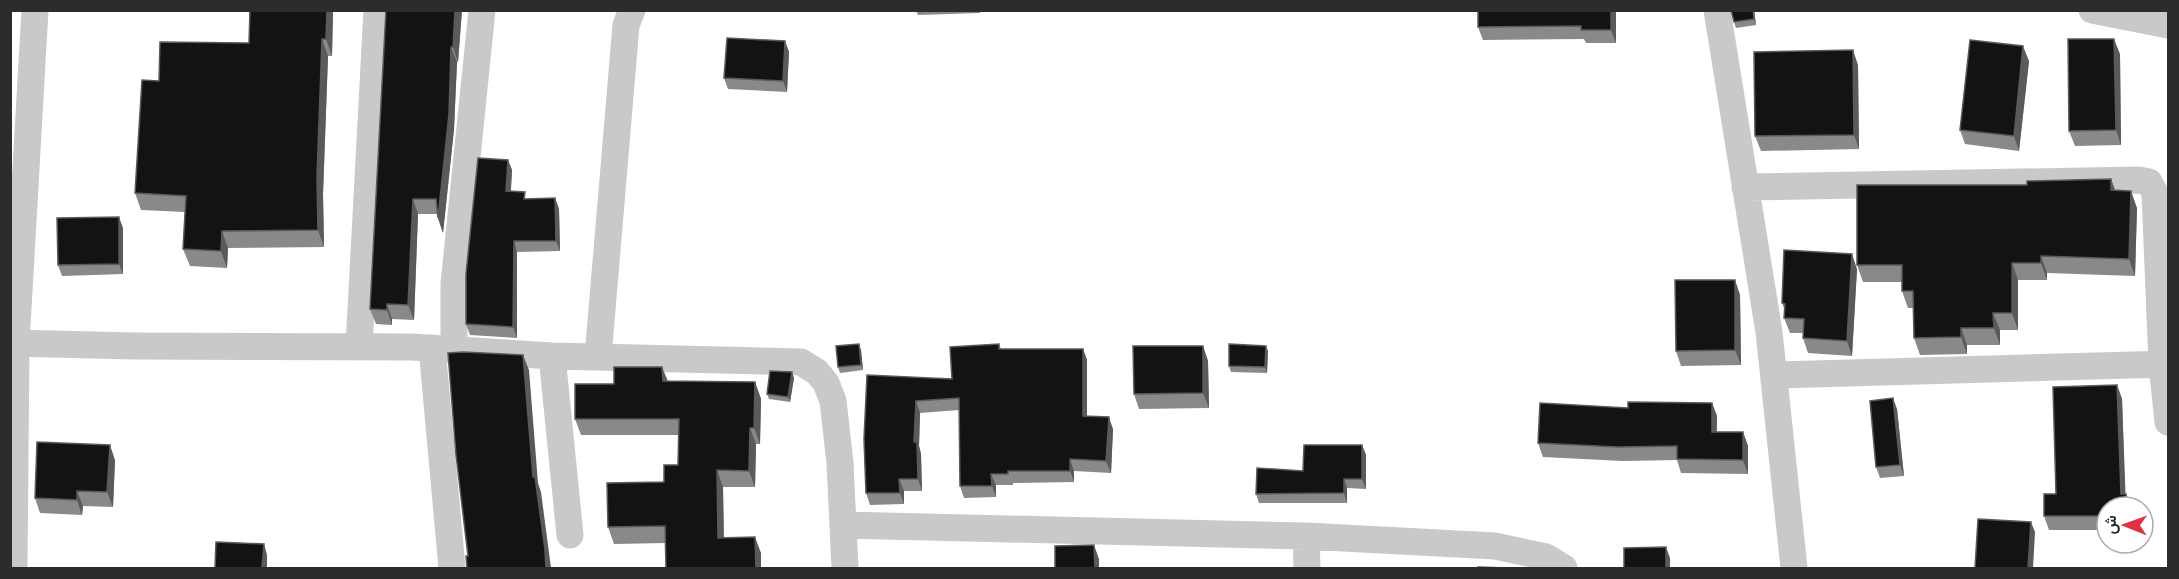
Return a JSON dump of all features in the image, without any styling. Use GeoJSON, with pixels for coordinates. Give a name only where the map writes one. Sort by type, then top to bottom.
{"type":"FeatureCollection","features":[{"type":"Feature","properties":{"kind":"street"},"geometry":{"type":"LineString","coordinates":[[14,568],[13,344],[35,10]]}},
{"type":"Feature","properties":{"kind":"street"},"geometry":{"type":"LineString","coordinates":[[359,346],[377,10]]}},
{"type":"Feature","properties":{"kind":"street"},"geometry":{"type":"LineString","coordinates":[[452,568],[443,349],[454,284],[482,10]]}},
{"type":"Feature","properties":{"kind":"street"},"geometry":{"type":"LineString","coordinates":[[598,357],[626,25],[632,10]]}},
{"type":"Feature","properties":{"kind":"street"},"geometry":{"type":"LineString","coordinates":[[1717,10],[1774,375],[1794,568]]}},
{"type":"Feature","properties":{"kind":"street"},"geometry":{"type":"LineString","coordinates":[[2092,10],[2169,25]]}},
{"type":"Feature","properties":{"kind":"street"},"geometry":{"type":"LineString","coordinates":[[1745,187],[2139,180],[2149,182],[2155,193],[2169,422]]}},
{"type":"Feature","properties":{"kind":"street"},"geometry":{"type":"LineString","coordinates":[[13,344],[359,346],[552,356],[801,362],[816,372],[826,383],[833,401],[840,463],[846,568]]}},
{"type":"Feature","properties":{"kind":"street"},"geometry":{"type":"LineString","coordinates":[[552,356],[570,535]]}},
{"type":"Feature","properties":{"kind":"street"},"geometry":{"type":"LineString","coordinates":[[1774,375],[2165,364]]}},
{"type":"Feature","properties":{"kind":"street"},"geometry":{"type":"LineString","coordinates":[[843,525],[1306,536],[1495,546],[1546,557],[1564,568]]}},
{"type":"Feature","properties":{"kind":"street"},"geometry":{"type":"LineString","coordinates":[[1306,536],[1307,568]]}},
{"type":"Feature","properties":{"kind":"building"},"geometry":{"type":"Polygon","coordinates":[[[250,10],[327,10],[326,39],[322,39],[317,177],[318,230],[222,231],[221,251],[183,249],[186,196],[135,193],[142,80],[159,81],[160,42],[249,43],[250,10]]]}},
{"type":"Feature","properties":{"kind":"building"},"geometry":{"type":"Polygon","coordinates":[[[386,10],[455,10],[453,47],[451,47],[449,114],[438,218],[436,199],[413,199],[408,305],[387,304],[387,310],[370,309],[386,10]]]}},
{"type":"Feature","properties":{"kind":"building"},"geometry":{"type":"Polygon","coordinates":[[[1478,10],[1611,10],[1611,30],[1581,30],[1581,26],[1478,27],[1478,10]]]}},
{"type":"Feature","properties":{"kind":"building"},"geometry":{"type":"Polygon","coordinates":[[[1731,10],[1753,10],[1754,19],[1734,22],[1731,10]]]}},
{"type":"Feature","properties":{"kind":"building"},"geometry":{"type":"Polygon","coordinates":[[[727,38],[785,41],[783,81],[724,78],[727,38]]]}},
{"type":"Feature","properties":{"kind":"building"},"geometry":{"type":"Polygon","coordinates":[[[2068,39],[2114,39],[2116,130],[2069,131],[2068,39]]]}},
{"type":"Feature","properties":{"kind":"building"},"geometry":{"type":"Polygon","coordinates":[[[1970,40],[2023,46],[2014,136],[1960,130],[1970,40]]]}},
{"type":"Feature","properties":{"kind":"building"},"geometry":{"type":"Polygon","coordinates":[[[1853,50],[1854,135],[1755,136],[1754,52],[1853,50]]]}},
{"type":"Feature","properties":{"kind":"building"},"geometry":{"type":"Polygon","coordinates":[[[478,158],[508,160],[506,191],[525,192],[524,199],[555,198],[556,241],[514,241],[513,327],[466,324],[466,274],[478,158]]]}},
{"type":"Feature","properties":{"kind":"building"},"geometry":{"type":"Polygon","coordinates":[[[2111,179],[2111,190],[2131,191],[2129,259],[2041,256],[2041,263],[2012,263],[2012,313],[1993,313],[1994,328],[1961,328],[1961,337],[1914,338],[1913,291],[1902,291],[1902,265],[1857,265],[1857,185],[2027,185],[2027,181],[2111,179]]]}},
{"type":"Feature","properties":{"kind":"building"},"geometry":{"type":"Polygon","coordinates":[[[119,217],[119,264],[58,265],[57,218],[119,217]]]}},
{"type":"Feature","properties":{"kind":"building"},"geometry":{"type":"Polygon","coordinates":[[[1784,250],[1852,254],[1847,341],[1803,338],[1804,319],[1784,318],[1785,304],[1782,303],[1784,250]]]}},
{"type":"Feature","properties":{"kind":"building"},"geometry":{"type":"Polygon","coordinates":[[[1675,280],[1735,280],[1735,350],[1676,351],[1675,280]]]}},
{"type":"Feature","properties":{"kind":"building"},"geometry":{"type":"Polygon","coordinates":[[[859,344],[861,365],[838,367],[836,346],[859,344]]]}},
{"type":"Feature","properties":{"kind":"building"},"geometry":{"type":"Polygon","coordinates":[[[999,344],[999,349],[1083,349],[1083,416],[1109,417],[1106,461],[1070,459],[1070,471],[1008,471],[1008,474],[991,474],[992,486],[960,486],[959,398],[916,401],[914,442],[917,442],[918,479],[899,479],[900,493],[866,493],[864,439],[867,375],[952,379],[950,347],[999,344]]]}},
{"type":"Feature","properties":{"kind":"building"},"geometry":{"type":"Polygon","coordinates":[[[1229,344],[1266,346],[1265,367],[1229,366],[1229,344]]]}},
{"type":"Feature","properties":{"kind":"building"},"geometry":{"type":"Polygon","coordinates":[[[1133,346],[1203,346],[1203,393],[1134,394],[1133,346]]]}},
{"type":"Feature","properties":{"kind":"building"},"geometry":{"type":"Polygon","coordinates":[[[448,353],[523,355],[533,477],[535,477],[546,568],[467,568],[466,556],[468,556],[456,455],[448,353]]]}},
{"type":"Feature","properties":{"kind":"building"},"geometry":{"type":"Polygon","coordinates":[[[614,367],[662,367],[663,381],[755,382],[754,428],[750,428],[749,471],[717,470],[718,538],[755,537],[756,568],[666,568],[665,526],[608,527],[607,483],[664,482],[664,465],[678,465],[679,419],[575,419],[575,384],[614,384],[614,367]]]}},
{"type":"Feature","properties":{"kind":"building"},"geometry":{"type":"Polygon","coordinates":[[[770,371],[792,372],[788,397],[767,394],[770,371]]]}},
{"type":"Feature","properties":{"kind":"building"},"geometry":{"type":"Polygon","coordinates":[[[2117,385],[2121,494],[2126,495],[2095,495],[2095,516],[2044,516],[2044,494],[2056,494],[2053,387],[2117,385]]]}},
{"type":"Feature","properties":{"kind":"building"},"geometry":{"type":"Polygon","coordinates":[[[1893,398],[1900,465],[1876,467],[1870,401],[1893,398]]]}},
{"type":"Feature","properties":{"kind":"building"},"geometry":{"type":"Polygon","coordinates":[[[1628,402],[1712,403],[1712,432],[1743,432],[1743,460],[1677,459],[1677,446],[1618,447],[1538,443],[1540,403],[1628,408],[1628,402]]]}},
{"type":"Feature","properties":{"kind":"building"},"geometry":{"type":"Polygon","coordinates":[[[37,442],[110,445],[107,492],[77,491],[77,500],[35,498],[37,442]]]}},
{"type":"Feature","properties":{"kind":"building"},"geometry":{"type":"Polygon","coordinates":[[[1304,445],[1362,445],[1362,479],[1344,479],[1344,493],[1256,494],[1257,468],[1303,471],[1304,445]]]}},
{"type":"Feature","properties":{"kind":"building"},"geometry":{"type":"Polygon","coordinates":[[[1978,519],[2031,522],[2028,568],[1975,568],[1978,519]]]}},
{"type":"Feature","properties":{"kind":"building"},"geometry":{"type":"Polygon","coordinates":[[[216,542],[264,544],[262,568],[215,568],[216,542]]]}},
{"type":"Feature","properties":{"kind":"building"},"geometry":{"type":"Polygon","coordinates":[[[1094,545],[1095,568],[1055,568],[1055,546],[1094,545]]]}},
{"type":"Feature","properties":{"kind":"building"},"geometry":{"type":"Polygon","coordinates":[[[1666,547],[1666,568],[1624,568],[1624,548],[1666,547]]]}}]}
